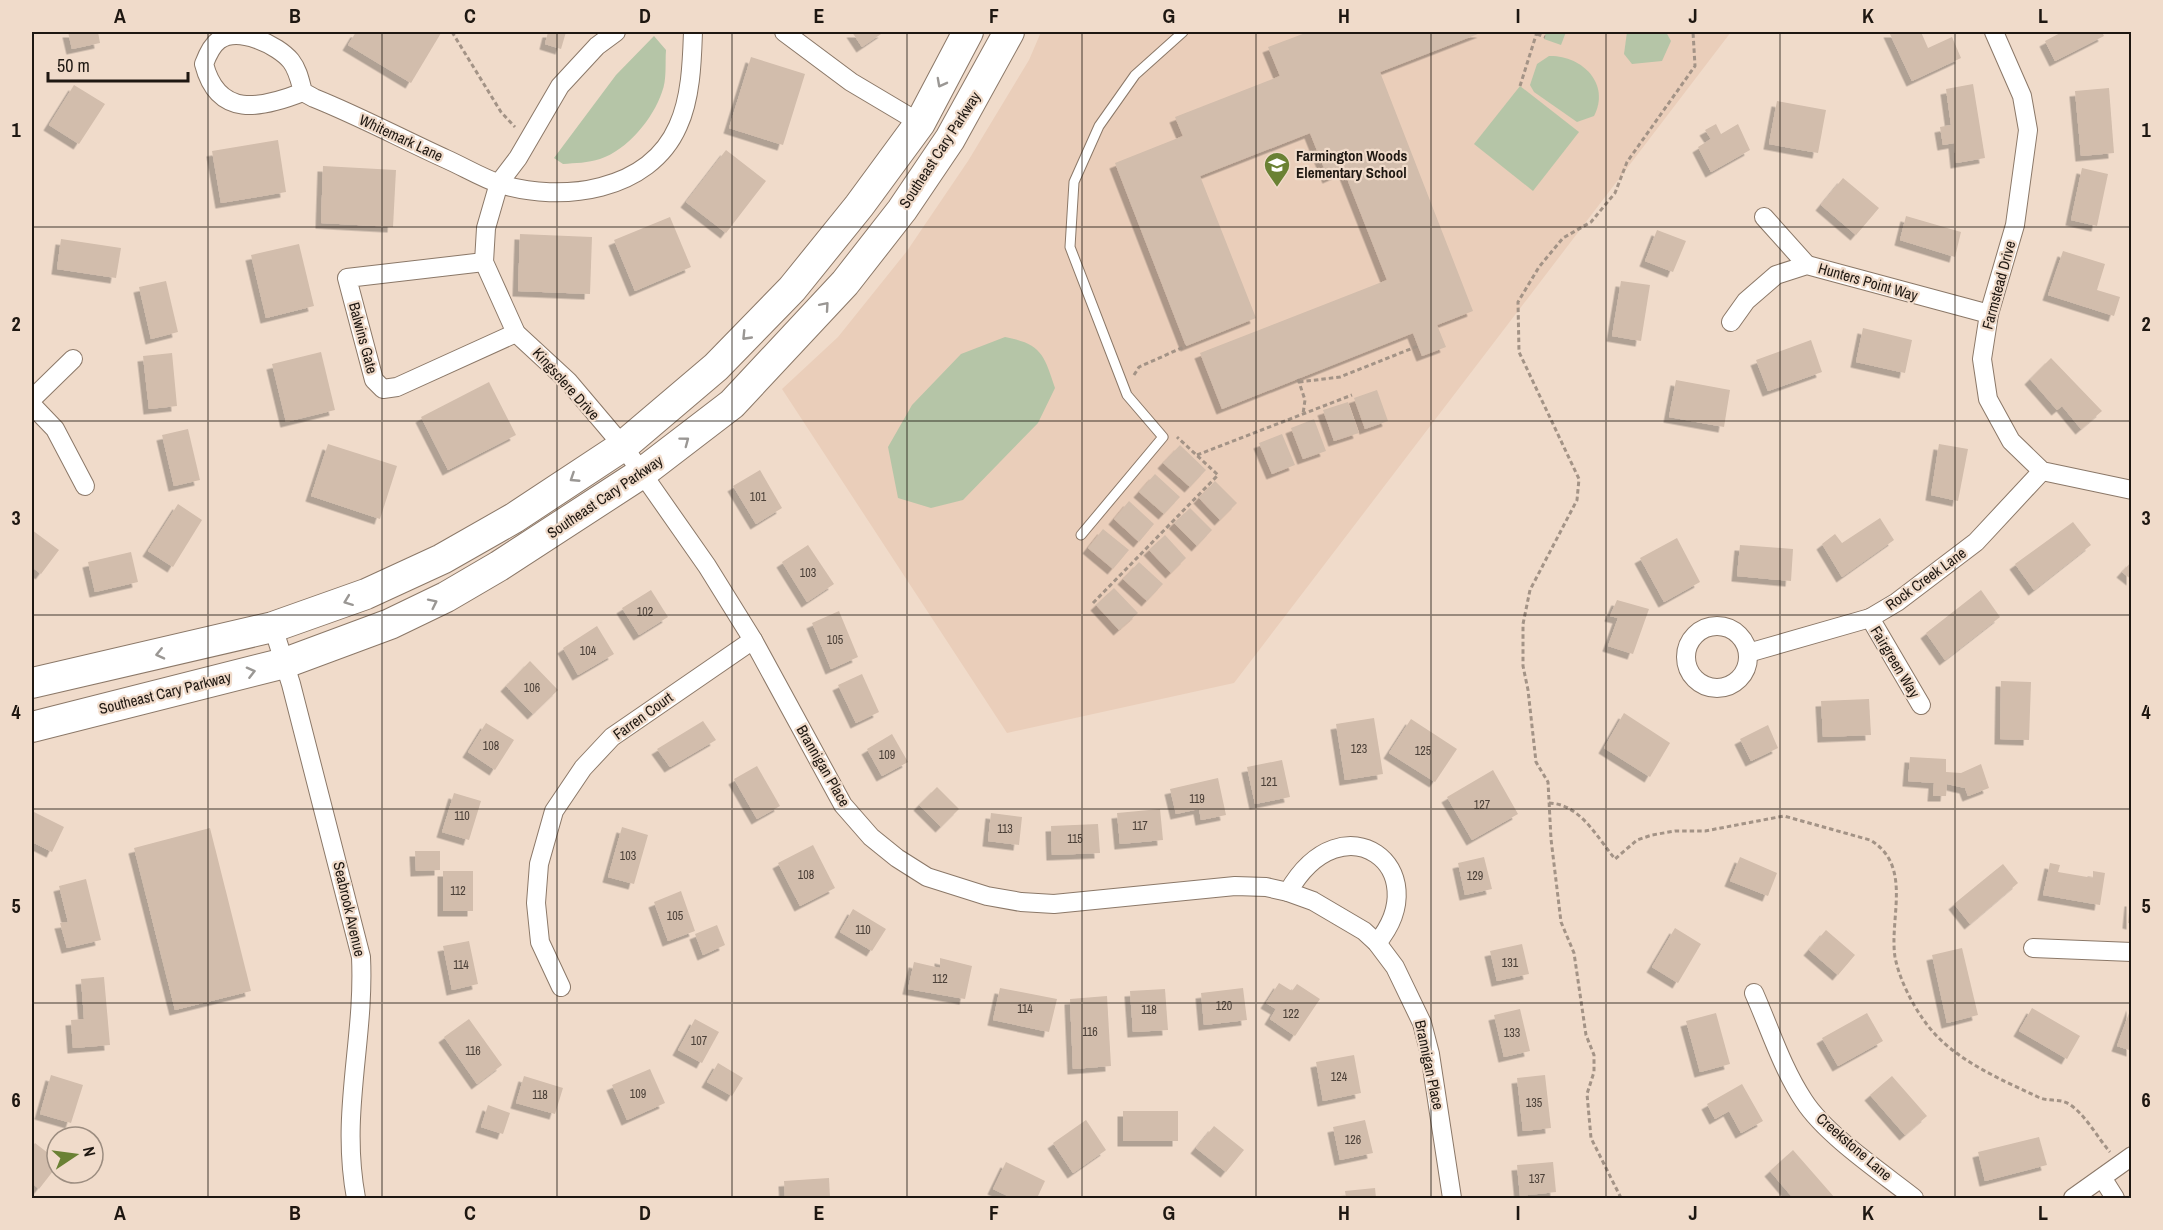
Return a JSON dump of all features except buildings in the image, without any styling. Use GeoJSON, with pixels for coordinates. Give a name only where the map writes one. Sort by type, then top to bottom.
{"type":"FeatureCollection","features":[{"type":"Feature","properties":{"kind":"main road","name":"Southeast Cary Parkway"},"geometry":{"type":"LineString","coordinates":[[32,684],[273,627],[366,594],[442,559],[514,518],[623,446],[702,380],[792,289],[860,207],[920,123],[969,32]]}},
{"type":"Feature","properties":{"kind":"main road","name":"Southeast Cary Parkway"},"geometry":{"type":"LineString","coordinates":[[32,727],[285,663],[390,624],[446,597],[580,516],[642,473],[732,404],[845,283],[902,210],[950,139],[1009,32]]}},
{"type":"Feature","properties":{"kind":"street","name":"Kingsclere Drive"},"geometry":{"type":"LineString","coordinates":[[616,32],[597,46],[560,86],[530,139],[499,183],[486,228],[484,262],[516,333],[560,373],[623,446]]}},
{"type":"Feature","properties":{"kind":"street"},"geometry":{"type":"LineString","coordinates":[[499,183],[547,194],[582,191],[616,184],[642,168],[662,150],[678,125],[692,58],[693,32]]}},
{"type":"Feature","properties":{"kind":"street"},"geometry":{"type":"LineString","coordinates":[[784,32],[851,82],[920,123]]}},
{"type":"Feature","properties":{"kind":"street","name":"Farmstead Drive"},"geometry":{"type":"LineString","coordinates":[[1994,32],[2022,96],[2028,130],[2015,225],[1989,314],[1982,359],[1988,399],[2011,441],[2042,471]]}},
{"type":"Feature","properties":{"kind":"street"},"geometry":{"type":"LineString","coordinates":[[232,35],[252,38],[278,49],[290,59],[296,68],[303,92],[276,103],[231,104],[209,83],[204,64],[218,40],[232,35]]}},
{"type":"Feature","properties":{"kind":"street","name":"Whitemark Lane"},"geometry":{"type":"LineString","coordinates":[[303,92],[499,183]]}},
{"type":"Feature","properties":{"kind":"street"},"geometry":{"type":"LineString","coordinates":[[1764,216],[1807,265]]}},
{"type":"Feature","properties":{"kind":"street","name":"Balwins Gate"},"geometry":{"type":"LineString","coordinates":[[484,262],[347,278],[374,380],[383,389],[397,387],[516,333]]}},
{"type":"Feature","properties":{"kind":"street","name":"Hunters Point Way"},"geometry":{"type":"LineString","coordinates":[[1731,322],[1746,301],[1776,275],[1807,265],[1989,314]]}},
{"type":"Feature","properties":{"kind":"street"},"geometry":{"type":"LineString","coordinates":[[32,399],[73,359]]}},
{"type":"Feature","properties":{"kind":"street"},"geometry":{"type":"LineString","coordinates":[[32,405],[56,429],[85,486]]}},
{"type":"Feature","properties":{"kind":"street","name":"Brannigan Place"},"geometry":{"type":"LineString","coordinates":[[623,446],[707,566],[753,640],[843,804],[884,848],[927,877],[1005,900],[1043,903],[1235,886],[1266,887],[1288,892],[1313,902],[1364,931],[1377,943],[1399,974],[1422,1023],[1430,1054],[1452,1198]]}},
{"type":"Feature","properties":{"kind":"street"},"geometry":{"type":"LineString","coordinates":[[2042,471],[2132,490]]}},
{"type":"Feature","properties":{"kind":"street","name":"Rock Creek Lane"},"geometry":{"type":"LineString","coordinates":[[1748,653],[1870,618],[1897,602],[1976,542],[2042,471]]}},
{"type":"Feature","properties":{"kind":"street","name":"Fairgreen Way"},"geometry":{"type":"LineString","coordinates":[[1870,618],[1921,705]]}},
{"type":"Feature","properties":{"kind":"street","name":"Seabrook Avenue"},"geometry":{"type":"LineString","coordinates":[[273,627],[285,663],[361,957],[363,996],[351,1091],[350,1123],[350,1154],[357,1198]]}},
{"type":"Feature","properties":{"kind":"street","name":"Farren Court"},"geometry":{"type":"LineString","coordinates":[[561,987],[540,942],[536,903],[539,864],[554,811],[583,768],[612,737],[753,640]]}},
{"type":"Feature","properties":{"kind":"street"},"geometry":{"type":"LineString","coordinates":[[1288,892],[1299,873],[1312,861],[1330,850],[1348,844],[1372,850],[1390,868],[1397,900],[1394,919],[1377,943]]}},
{"type":"Feature","properties":{"kind":"street"},"geometry":{"type":"LineString","coordinates":[[2033,948],[2132,952]]}},
{"type":"Feature","properties":{"kind":"street","name":"Creekstone Lane"},"geometry":{"type":"LineString","coordinates":[[1754,993],[1784,1066],[1805,1103],[1837,1136],[1914,1198]]}},
{"type":"Feature","properties":{"kind":"street"},"geometry":{"type":"LineString","coordinates":[[2073,1198],[2103,1179],[2126,1160]]}},
{"type":"Feature","properties":{"kind":"street"},"geometry":{"type":"LineString","coordinates":[[2103,1179],[2115,1198]]}},
{"type":"Feature","properties":{"kind":"lane"},"geometry":{"type":"LineString","coordinates":[[1081,535],[1163,437],[1127,395],[1070,248],[1074,182],[1100,126],[1135,75],[1183,32]]}},
{"type":"Feature","properties":{"kind":"path"},"geometry":{"type":"LineString","coordinates":[[452,32],[501,112],[530,139]]}},
{"type":"Feature","properties":{"kind":"path"},"geometry":{"type":"LineString","coordinates":[[1621,1198],[1591,1138],[1587,1094],[1594,1072],[1594,1055],[1586,1035],[1574,954],[1561,922],[1548,782],[1536,762],[1530,701],[1523,666],[1523,624],[1530,590],[1577,500],[1579,479],[1519,352],[1518,302],[1539,267],[1563,238],[1591,222],[1615,193],[1627,162],[1695,66],[1693,32]]}},
{"type":"Feature","properties":{"kind":"path"},"geometry":{"type":"LineString","coordinates":[[1520,86],[1537,33],[1545,37]]}},
{"type":"Feature","properties":{"kind":"path"},"geometry":{"type":"LineString","coordinates":[[1131,380],[1139,367],[1186,345]]}},
{"type":"Feature","properties":{"kind":"path"},"geometry":{"type":"LineString","coordinates":[[1303,414],[1305,400],[1298,381],[1340,377],[1418,346]]}},
{"type":"Feature","properties":{"kind":"path"},"geometry":{"type":"LineString","coordinates":[[1197,455],[1352,395]]}},
{"type":"Feature","properties":{"kind":"path"},"geometry":{"type":"LineString","coordinates":[[1092,603],[1218,475],[1173,433]]}},
{"type":"Feature","properties":{"kind":"path"},"geometry":{"type":"LineString","coordinates":[[1549,803],[1561,804],[1582,818],[1615,859],[1637,840],[1652,835],[1675,831],[1705,831],[1784,816],[1870,840],[1883,847],[1894,871],[1898,910],[1894,934],[1895,957],[1900,975],[1924,1021],[1956,1052],[1984,1073],[2012,1083],[2041,1099],[2066,1102],[2078,1110],[2092,1132],[2126,1160]]}},
{"type":"Feature","properties":{"kind":"shaded area"},"geometry":{"type":"Polygon","coordinates":[[[1041,32],[1731,32],[1234,683],[1007,733],[782,389],[838,337],[907,251],[968,161],[1029,60],[1041,32]]]}},
{"type":"Feature","properties":{"kind":"green space"},"geometry":{"type":"Polygon","coordinates":[[[1546,32],[1566,32],[1561,45],[1544,39],[1546,32]]]}},
{"type":"Feature","properties":{"kind":"green space"},"geometry":{"type":"Polygon","coordinates":[[[1627,32],[1666,32],[1671,41],[1662,61],[1632,64],[1624,54],[1627,32]]]}},
{"type":"Feature","properties":{"kind":"green space"},"geometry":{"type":"Polygon","coordinates":[[[654,36],[666,50],[665,82],[658,102],[646,123],[620,149],[600,159],[563,164],[554,158],[616,75],[654,36]]]}},
{"type":"Feature","properties":{"kind":"green space"},"geometry":{"type":"Polygon","coordinates":[[[1549,56],[1572,60],[1590,73],[1599,93],[1594,116],[1577,122],[1534,92],[1530,85],[1537,64],[1549,56]]]}},
{"type":"Feature","properties":{"kind":"green space"},"geometry":{"type":"Polygon","coordinates":[[[1520,86],[1579,132],[1533,191],[1474,144],[1520,86]]]}},
{"type":"Feature","properties":{"kind":"green space"},"geometry":{"type":"Polygon","coordinates":[[[1005,337],[1034,347],[1048,367],[1055,388],[1038,423],[963,500],[931,508],[898,498],[888,447],[912,405],[961,354],[1005,337]]]}},
{"type":"Feature","properties":{"kind":"place","name":"Farmington Woods Elementary School"},"geometry":{"type":"Point","coordinates":[1277,188]}}]}
